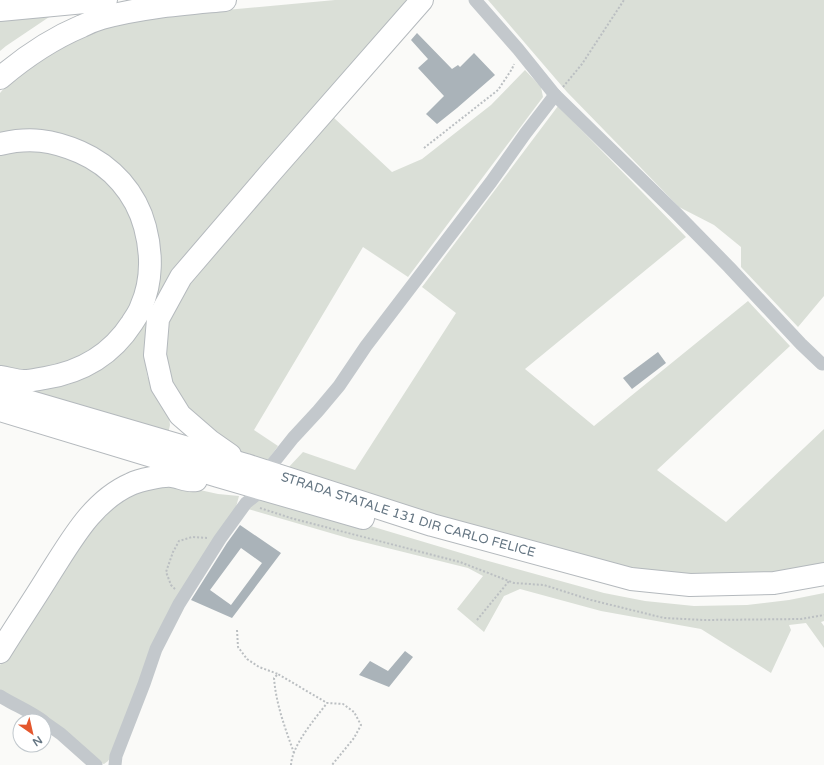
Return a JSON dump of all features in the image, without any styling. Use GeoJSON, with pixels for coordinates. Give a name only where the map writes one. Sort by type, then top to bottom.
{"type":"FeatureCollection","features":[{"type":"Feature","properties":{"kind":"highway"},"geometry":{"type":"LineString","coordinates":[[0,10],[106,0]]}},
{"type":"Feature","properties":{"kind":"highway"},"geometry":{"type":"LineString","coordinates":[[0,61],[35,35],[61,21],[91,8],[118,0]]}},
{"type":"Feature","properties":{"kind":"highway"},"geometry":{"type":"LineString","coordinates":[[0,78],[39,48],[66,32],[100,18],[137,9],[225,0]]}},
{"type":"Feature","properties":{"kind":"highway"},"geometry":{"type":"LineString","coordinates":[[246,465],[210,441],[180,415],[162,386],[155,355],[158,319],[181,277],[422,0]]}},
{"type":"Feature","properties":{"kind":"highway"},"geometry":{"type":"LineString","coordinates":[[0,144],[27,140],[43,140],[67,147],[102,164],[133,196],[142,216],[148,238],[150,262],[147,290],[141,308],[128,330],[113,347],[99,358],[76,370],[55,376],[24,381],[0,377]]}},
{"type":"Feature","properties":{"kind":"highway","name":"STRADA STATALE 131 DIR CARLO FELICE"},"geometry":{"type":"LineString","coordinates":[[0,393],[246,465],[432,525],[631,579],[690,585],[774,583],[824,574]]}},
{"type":"Feature","properties":{"kind":"highway","name":"STRADA STATALE 131 DIR CARLO FELICE"},"geometry":{"type":"LineString","coordinates":[[0,410],[218,476],[570,578],[638,594],[710,598],[779,595],[824,586]]}},
{"type":"Feature","properties":{"kind":"highway"},"geometry":{"type":"LineString","coordinates":[[0,652],[79,529],[96,508],[108,497],[131,484],[148,479],[172,476],[192,481],[218,476]]}},
{"type":"Feature","properties":{"kind":"street"},"geometry":{"type":"LineString","coordinates":[[475,0],[556,95],[677,214],[822,364]]}},
{"type":"Feature","properties":{"kind":"street"},"geometry":{"type":"LineString","coordinates":[[270,467],[293,438],[339,386],[366,346],[556,95]]}},
{"type":"Feature","properties":{"kind":"street"},"geometry":{"type":"LineString","coordinates":[[115,765],[116,756],[156,649],[183,598],[218,543],[251,499]]}},
{"type":"Feature","properties":{"kind":"street"},"geometry":{"type":"LineString","coordinates":[[0,696],[30,713]]}},
{"type":"Feature","properties":{"kind":"street"},"geometry":{"type":"LineString","coordinates":[[52,727],[96,765]]}},
{"type":"Feature","properties":{"kind":"path"},"geometry":{"type":"LineString","coordinates":[[556,95],[582,64],[624,0]]}},
{"type":"Feature","properties":{"kind":"path"},"geometry":{"type":"LineString","coordinates":[[424,148],[498,90],[512,69],[518,49]]}},
{"type":"Feature","properties":{"kind":"path"},"geometry":{"type":"LineString","coordinates":[[251,499],[294,519],[460,562],[514,583],[544,585],[591,600],[664,618],[704,620],[800,619],[824,615]]}},
{"type":"Feature","properties":{"kind":"path"},"geometry":{"type":"LineString","coordinates":[[183,598],[171,585],[166,572],[173,552],[179,541],[192,537],[206,538],[218,543]]}},
{"type":"Feature","properties":{"kind":"path"},"geometry":{"type":"LineString","coordinates":[[477,620],[510,581]]}},
{"type":"Feature","properties":{"kind":"path"},"geometry":{"type":"LineString","coordinates":[[238,630],[238,647],[247,659],[260,667],[278,674],[327,703],[343,704],[354,712],[360,725],[354,738],[332,765]]}},
{"type":"Feature","properties":{"kind":"path"},"geometry":{"type":"LineString","coordinates":[[278,674],[274,678],[275,691],[281,717],[294,753]]}},
{"type":"Feature","properties":{"kind":"path"},"geometry":{"type":"LineString","coordinates":[[291,765],[291,760],[299,742],[327,703]]}},
{"type":"Feature","properties":{"kind":"shaded area"},"geometry":{"type":"Polygon","coordinates":[[[335,0],[412,0],[287,136],[157,296],[146,329],[145,359],[147,375],[154,394],[169,417],[170,425],[168,434],[12,391],[38,391],[70,384],[99,369],[156,265],[103,159],[0,138],[0,93],[6,86],[53,51],[98,29],[139,18],[335,0]]]}},
{"type":"Feature","properties":{"kind":"shaded area"},"geometry":{"type":"Polygon","coordinates":[[[488,0],[824,0],[824,296],[798,327],[741,267],[741,247],[714,225],[679,207],[567,92],[488,0]]]}},
{"type":"Feature","properties":{"kind":"shaded area"},"geometry":{"type":"Polygon","coordinates":[[[58,11],[6,46],[0,51],[0,18],[58,11]]]}},
{"type":"Feature","properties":{"kind":"shaded area"},"geometry":{"type":"Polygon","coordinates":[[[525,70],[541,87],[543,97],[408,277],[363,247],[254,430],[278,446],[265,464],[226,444],[170,394],[161,324],[171,302],[333,117],[392,172],[422,159],[491,105],[525,70]]]}},
{"type":"Feature","properties":{"kind":"shaded area"},"geometry":{"type":"Polygon","coordinates":[[[558,106],[686,237],[525,369],[594,426],[748,301],[790,346],[657,470],[726,522],[824,429],[824,564],[773,574],[667,574],[592,561],[442,519],[287,469],[303,452],[355,470],[456,313],[422,287],[558,106]]]}},
{"type":"Feature","properties":{"kind":"shaded area"},"geometry":{"type":"Polygon","coordinates":[[[21,150],[47,151],[67,155],[104,177],[130,211],[140,247],[141,278],[121,329],[65,368],[0,373],[0,152],[21,150]]]}},
{"type":"Feature","properties":{"kind":"shaded area"},"geometry":{"type":"Polygon","coordinates":[[[177,485],[218,494],[239,496],[236,507],[173,605],[114,752],[104,764],[98,762],[52,728],[52,713],[31,713],[0,690],[0,665],[86,531],[121,498],[154,487],[177,485]]]}},
{"type":"Feature","properties":{"kind":"shaded area"},"geometry":{"type":"Polygon","coordinates":[[[260,495],[604,593],[645,601],[694,606],[747,605],[789,600],[824,593],[824,621],[821,622],[824,626],[824,648],[806,623],[789,625],[791,630],[771,673],[701,629],[601,611],[520,589],[504,596],[484,632],[457,609],[483,576],[468,568],[351,539],[248,509],[260,495]]]}},
{"type":"Feature","properties":{"kind":"building"},"geometry":{"type":"Polygon","coordinates":[[[417,33],[452,69],[458,65],[460,67],[474,53],[495,75],[437,124],[426,114],[444,96],[418,68],[428,59],[411,40],[417,33]]]}},
{"type":"Feature","properties":{"kind":"building"},"geometry":{"type":"Polygon","coordinates":[[[658,352],[666,363],[632,389],[623,378],[658,352]]]}},
{"type":"Feature","properties":{"kind":"building"},"geometry":{"type":"Polygon","coordinates":[[[240,525],[281,553],[232,618],[191,600],[240,525]],[[241,548],[210,590],[231,605],[262,563],[241,548]]]}},
{"type":"Feature","properties":{"kind":"building"},"geometry":{"type":"Polygon","coordinates":[[[405,651],[413,657],[389,687],[359,675],[370,661],[388,671],[405,651]]]}}]}
